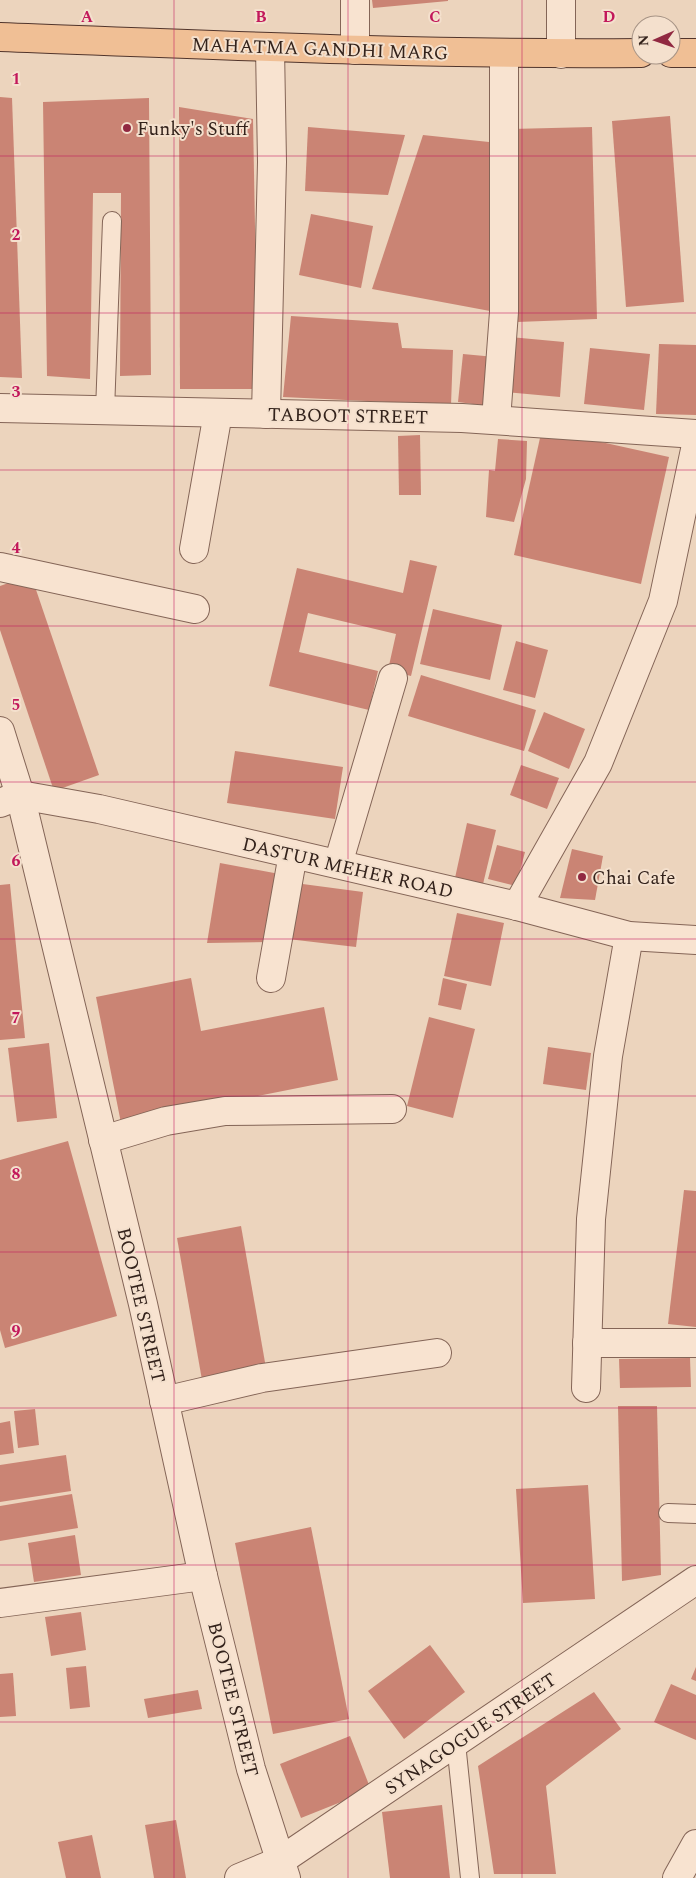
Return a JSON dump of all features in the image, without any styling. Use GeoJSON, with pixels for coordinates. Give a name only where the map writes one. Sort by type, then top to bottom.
{"type":"FeatureCollection","features":[{"type":"Feature","properties":{"kind":"main road","name":"MAHATMA GANDHI MARG"},"geometry":{"type":"LineString","coordinates":[[0,38],[270,48],[561,54],[631,53]]}},
{"type":"Feature","properties":{"kind":"main road"},"geometry":{"type":"LineString","coordinates":[[681,53],[696,53]]}},
{"type":"Feature","properties":{"kind":"street"},"geometry":{"type":"LineString","coordinates":[[355,0],[355,50]]}},
{"type":"Feature","properties":{"kind":"street"},"geometry":{"type":"LineString","coordinates":[[561,0],[561,54]]}},
{"type":"Feature","properties":{"kind":"street"},"geometry":{"type":"LineString","coordinates":[[266,414],[272,162],[270,48]]}},
{"type":"Feature","properties":{"kind":"street"},"geometry":{"type":"LineString","coordinates":[[496,420],[504,312],[504,53]]}},
{"type":"Feature","properties":{"kind":"street","name":"TABOOT STREET"},"geometry":{"type":"LineString","coordinates":[[0,408],[496,420],[696,434]]}},
{"type":"Feature","properties":{"kind":"street"},"geometry":{"type":"LineString","coordinates":[[194,549],[218,413]]}},
{"type":"Feature","properties":{"kind":"street"},"geometry":{"type":"LineString","coordinates":[[517,906],[598,763],[663,601],[696,445]]}},
{"type":"Feature","properties":{"kind":"street"},"geometry":{"type":"LineString","coordinates":[[0,567],[195,609]]}},
{"type":"Feature","properties":{"kind":"street"},"geometry":{"type":"LineString","coordinates":[[338,864],[393,678]]}},
{"type":"Feature","properties":{"kind":"street","name":"BOOTEE STREET"},"geometry":{"type":"LineString","coordinates":[[0,731],[10,799],[104,1140],[204,1576],[251,1769],[283,1869]]}},
{"type":"Feature","properties":{"kind":"street","name":"DASTUR MEHER ROAD"},"geometry":{"type":"LineString","coordinates":[[10,799],[99,810],[517,906],[629,936],[696,940]]}},
{"type":"Feature","properties":{"kind":"street"},"geometry":{"type":"LineString","coordinates":[[271,978],[293,854]]}},
{"type":"Feature","properties":{"kind":"street"},"geometry":{"type":"LineString","coordinates":[[586,1388],[592,1210],[608,1056],[629,936]]}},
{"type":"Feature","properties":{"kind":"street"},"geometry":{"type":"LineString","coordinates":[[104,1140],[166,1121],[225,1111],[392,1109]]}},
{"type":"Feature","properties":{"kind":"street"},"geometry":{"type":"LineString","coordinates":[[587,1343],[696,1343]]}},
{"type":"Feature","properties":{"kind":"street"},"geometry":{"type":"LineString","coordinates":[[164,1401],[262,1378],[437,1353]]}},
{"type":"Feature","properties":{"kind":"street"},"geometry":{"type":"LineString","coordinates":[[0,1603],[204,1576]]}},
{"type":"Feature","properties":{"kind":"street","name":"SYNAGOGUE STREET"},"geometry":{"type":"LineString","coordinates":[[239,1878],[283,1869],[456,1743],[696,1580]]}},
{"type":"Feature","properties":{"kind":"street"},"geometry":{"type":"LineString","coordinates":[[677,1878],[696,1844]]}},
{"type":"Feature","properties":{"kind":"lane"},"geometry":{"type":"LineString","coordinates":[[105,411],[112,220]]}},
{"type":"Feature","properties":{"kind":"lane"},"geometry":{"type":"LineString","coordinates":[[668,1513],[696,1514]]}},
{"type":"Feature","properties":{"kind":"lane"},"geometry":{"type":"LineString","coordinates":[[456,1743],[470,1878]]}},
{"type":"Feature","properties":{"kind":"building"},"geometry":{"type":"Polygon","coordinates":[[[372,0],[448,0],[448,1],[373,8],[372,0]]]}},
{"type":"Feature","properties":{"kind":"building"},"geometry":{"type":"Polygon","coordinates":[[[0,97],[12,98],[22,378],[0,377],[0,97]]]}},
{"type":"Feature","properties":{"kind":"building"},"geometry":{"type":"Polygon","coordinates":[[[149,98],[151,375],[120,376],[121,193],[93,193],[90,379],[47,376],[43,102],[149,98]]]}},
{"type":"Feature","properties":{"kind":"building"},"geometry":{"type":"Polygon","coordinates":[[[179,107],[253,119],[258,389],[180,389],[179,107]]]}},
{"type":"Feature","properties":{"kind":"building"},"geometry":{"type":"Polygon","coordinates":[[[670,116],[684,302],[626,307],[612,121],[670,116]]]}},
{"type":"Feature","properties":{"kind":"building"},"geometry":{"type":"Polygon","coordinates":[[[308,127],[405,135],[388,195],[305,191],[308,127]]]}},
{"type":"Feature","properties":{"kind":"building"},"geometry":{"type":"Polygon","coordinates":[[[592,127],[597,319],[517,322],[511,129],[592,127]]]}},
{"type":"Feature","properties":{"kind":"building"},"geometry":{"type":"Polygon","coordinates":[[[423,135],[489,142],[490,311],[372,289],[423,135]]]}},
{"type":"Feature","properties":{"kind":"building"},"geometry":{"type":"Polygon","coordinates":[[[311,214],[373,226],[361,288],[299,275],[311,214]]]}},
{"type":"Feature","properties":{"kind":"building"},"geometry":{"type":"Polygon","coordinates":[[[291,316],[398,323],[402,348],[453,350],[451,405],[283,397],[291,316]]]}},
{"type":"Feature","properties":{"kind":"building"},"geometry":{"type":"Polygon","coordinates":[[[510,337],[564,342],[560,397],[506,392],[510,337]]]}},
{"type":"Feature","properties":{"kind":"building"},"geometry":{"type":"Polygon","coordinates":[[[659,344],[696,345],[696,415],[656,414],[659,344]]]}},
{"type":"Feature","properties":{"kind":"building"},"geometry":{"type":"Polygon","coordinates":[[[590,348],[650,354],[644,410],[584,404],[590,348]]]}},
{"type":"Feature","properties":{"kind":"building"},"geometry":{"type":"Polygon","coordinates":[[[463,354],[495,357],[488,406],[458,402],[463,354]]]}},
{"type":"Feature","properties":{"kind":"building"},"geometry":{"type":"Polygon","coordinates":[[[542,429],[669,457],[641,584],[514,555],[542,429]]]}},
{"type":"Feature","properties":{"kind":"building"},"geometry":{"type":"Polygon","coordinates":[[[420,435],[421,495],[399,495],[398,436],[420,435]]]}},
{"type":"Feature","properties":{"kind":"building"},"geometry":{"type":"Polygon","coordinates":[[[498,439],[527,441],[526,479],[514,522],[486,517],[489,470],[495,471],[498,439]]]}},
{"type":"Feature","properties":{"kind":"building"},"geometry":{"type":"Polygon","coordinates":[[[410,560],[437,566],[411,676],[388,670],[396,634],[308,613],[299,652],[378,671],[369,710],[269,686],[297,568],[403,593],[410,560]]]}},
{"type":"Feature","properties":{"kind":"building"},"geometry":{"type":"Polygon","coordinates":[[[31,575],[99,775],[54,791],[0,630],[0,586],[31,575]]]}},
{"type":"Feature","properties":{"kind":"building"},"geometry":{"type":"Polygon","coordinates":[[[433,609],[502,625],[490,680],[420,664],[433,609]]]}},
{"type":"Feature","properties":{"kind":"building"},"geometry":{"type":"Polygon","coordinates":[[[516,641],[548,650],[535,698],[503,690],[516,641]]]}},
{"type":"Feature","properties":{"kind":"building"},"geometry":{"type":"Polygon","coordinates":[[[421,675],[536,710],[524,751],[408,716],[421,675]]]}},
{"type":"Feature","properties":{"kind":"building"},"geometry":{"type":"Polygon","coordinates":[[[544,712],[585,729],[569,769],[528,751],[544,712]]]}},
{"type":"Feature","properties":{"kind":"building"},"geometry":{"type":"Polygon","coordinates":[[[235,751],[343,767],[335,819],[227,803],[235,751]]]}},
{"type":"Feature","properties":{"kind":"building"},"geometry":{"type":"Polygon","coordinates":[[[521,765],[559,778],[547,809],[510,795],[521,765]]]}},
{"type":"Feature","properties":{"kind":"building"},"geometry":{"type":"Polygon","coordinates":[[[467,823],[496,830],[483,884],[455,878],[467,823]]]}},
{"type":"Feature","properties":{"kind":"building"},"geometry":{"type":"Polygon","coordinates":[[[497,845],[525,852],[516,886],[488,879],[497,845]]]}},
{"type":"Feature","properties":{"kind":"building","name":"Chai Cafe"},"geometry":{"type":"Polygon","coordinates":[[[572,849],[603,856],[595,900],[560,898],[572,849]]]}},
{"type":"Feature","properties":{"kind":"building"},"geometry":{"type":"Polygon","coordinates":[[[220,863],[285,875],[271,942],[207,943],[220,863]]]}},
{"type":"Feature","properties":{"kind":"building"},"geometry":{"type":"Polygon","coordinates":[[[295,883],[363,892],[356,947],[288,939],[295,883]]]}},
{"type":"Feature","properties":{"kind":"building"},"geometry":{"type":"Polygon","coordinates":[[[10,884],[25,1038],[0,1040],[0,885],[10,884]]]}},
{"type":"Feature","properties":{"kind":"building"},"geometry":{"type":"Polygon","coordinates":[[[457,913],[504,923],[491,986],[444,976],[457,913]]]}},
{"type":"Feature","properties":{"kind":"building"},"geometry":{"type":"Polygon","coordinates":[[[191,978],[201,1031],[324,1007],[338,1080],[121,1123],[96,997],[191,978]]]}},
{"type":"Feature","properties":{"kind":"building"},"geometry":{"type":"Polygon","coordinates":[[[443,978],[467,984],[461,1010],[438,1005],[443,978]]]}},
{"type":"Feature","properties":{"kind":"building"},"geometry":{"type":"Polygon","coordinates":[[[429,1017],[475,1029],[453,1118],[407,1106],[429,1017]]]}},
{"type":"Feature","properties":{"kind":"building"},"geometry":{"type":"Polygon","coordinates":[[[49,1043],[57,1118],[17,1122],[8,1048],[49,1043]]]}},
{"type":"Feature","properties":{"kind":"building"},"geometry":{"type":"Polygon","coordinates":[[[548,1047],[591,1053],[586,1090],[543,1084],[548,1047]]]}},
{"type":"Feature","properties":{"kind":"building"},"geometry":{"type":"Polygon","coordinates":[[[68,1141],[117,1316],[5,1348],[0,1330],[0,1160],[68,1141]]]}},
{"type":"Feature","properties":{"kind":"building"},"geometry":{"type":"Polygon","coordinates":[[[684,1190],[696,1191],[696,1327],[668,1324],[684,1190]]]}},
{"type":"Feature","properties":{"kind":"building"},"geometry":{"type":"Polygon","coordinates":[[[241,1226],[266,1368],[202,1380],[177,1238],[241,1226]]]}},
{"type":"Feature","properties":{"kind":"building"},"geometry":{"type":"Polygon","coordinates":[[[690,1358],[691,1387],[620,1388],[619,1359],[690,1358]]]}},
{"type":"Feature","properties":{"kind":"building"},"geometry":{"type":"Polygon","coordinates":[[[618,1406],[657,1406],[661,1575],[622,1581],[618,1406]]]}},
{"type":"Feature","properties":{"kind":"building"},"geometry":{"type":"Polygon","coordinates":[[[35,1409],[39,1445],[18,1448],[14,1411],[35,1409]]]}},
{"type":"Feature","properties":{"kind":"building"},"geometry":{"type":"Polygon","coordinates":[[[10,1421],[14,1453],[0,1455],[0,1423],[10,1421]]]}},
{"type":"Feature","properties":{"kind":"building"},"geometry":{"type":"Polygon","coordinates":[[[66,1455],[71,1491],[0,1502],[0,1465],[66,1455]]]}},
{"type":"Feature","properties":{"kind":"building"},"geometry":{"type":"Polygon","coordinates":[[[588,1485],[595,1599],[523,1603],[516,1489],[588,1485]]]}},
{"type":"Feature","properties":{"kind":"building"},"geometry":{"type":"Polygon","coordinates":[[[72,1494],[78,1528],[0,1541],[0,1506],[72,1494]]]}},
{"type":"Feature","properties":{"kind":"building"},"geometry":{"type":"Polygon","coordinates":[[[311,1527],[349,1719],[273,1734],[235,1543],[311,1527]]]}},
{"type":"Feature","properties":{"kind":"building"},"geometry":{"type":"Polygon","coordinates":[[[75,1535],[81,1575],[34,1582],[28,1543],[75,1535]]]}},
{"type":"Feature","properties":{"kind":"building"},"geometry":{"type":"Polygon","coordinates":[[[81,1612],[86,1650],[51,1656],[45,1617],[81,1612]]]}},
{"type":"Feature","properties":{"kind":"building"},"geometry":{"type":"Polygon","coordinates":[[[430,1645],[465,1692],[404,1739],[368,1691],[430,1645]]]}},
{"type":"Feature","properties":{"kind":"building"},"geometry":{"type":"Polygon","coordinates":[[[86,1666],[90,1707],[70,1709],[66,1668],[86,1666]]]}},
{"type":"Feature","properties":{"kind":"building"},"geometry":{"type":"Polygon","coordinates":[[[696,1667],[696,1681],[691,1679],[696,1667]]]}},
{"type":"Feature","properties":{"kind":"building"},"geometry":{"type":"Polygon","coordinates":[[[13,1673],[16,1716],[0,1717],[0,1674],[13,1673]]]}},
{"type":"Feature","properties":{"kind":"building"},"geometry":{"type":"Polygon","coordinates":[[[671,1684],[696,1695],[696,1740],[654,1722],[671,1684]]]}},
{"type":"Feature","properties":{"kind":"building"},"geometry":{"type":"Polygon","coordinates":[[[198,1690],[202,1709],[148,1718],[144,1699],[198,1690]]]}},
{"type":"Feature","properties":{"kind":"building"},"geometry":{"type":"Polygon","coordinates":[[[594,1692],[621,1729],[546,1786],[556,1874],[494,1874],[478,1766],[594,1692]]]}},
{"type":"Feature","properties":{"kind":"building"},"geometry":{"type":"Polygon","coordinates":[[[350,1736],[371,1790],[301,1818],[280,1764],[350,1736]]]}},
{"type":"Feature","properties":{"kind":"building"},"geometry":{"type":"Polygon","coordinates":[[[442,1805],[450,1878],[390,1878],[382,1812],[442,1805]]]}},
{"type":"Feature","properties":{"kind":"building"},"geometry":{"type":"Polygon","coordinates":[[[176,1820],[186,1878],[154,1878],[145,1825],[176,1820]]]}},
{"type":"Feature","properties":{"kind":"building"},"geometry":{"type":"Polygon","coordinates":[[[92,1835],[101,1878],[66,1878],[58,1842],[92,1835]]]}},
{"type":"Feature","properties":{"kind":"place","name":"Funky's Stuff"},"geometry":{"type":"Point","coordinates":[127,128]}},
{"type":"Feature","properties":{"kind":"place","name":"Chai Cafe"},"geometry":{"type":"Point","coordinates":[582,877]}}]}
